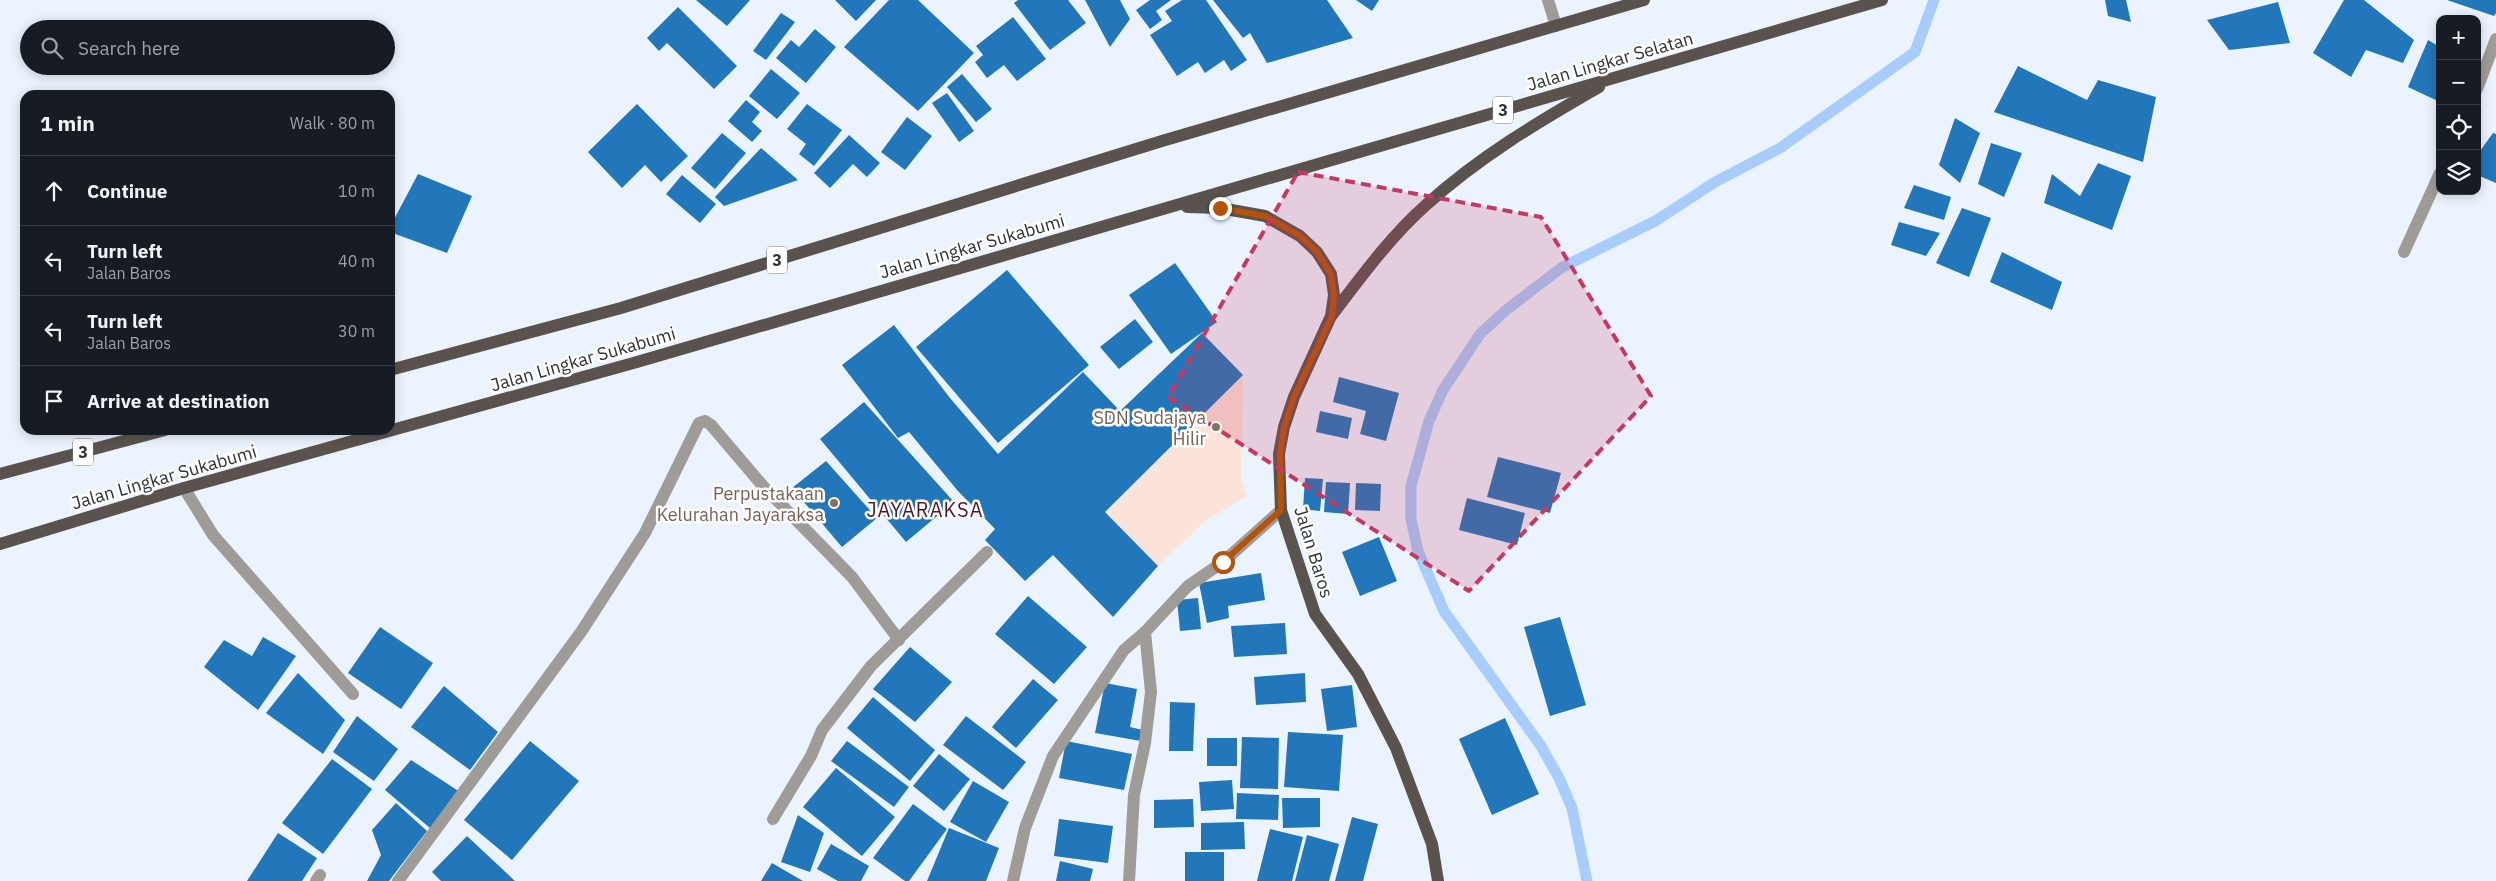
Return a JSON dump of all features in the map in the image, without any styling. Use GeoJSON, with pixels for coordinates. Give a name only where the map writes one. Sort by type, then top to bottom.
{"type":"FeatureCollection","features":[{"type":"Feature","properties":{"kind":"main road","name":"3"},"geometry":{"type":"LineString","coordinates":[[395,369],[621,308],[1162,140],[1644,0]]}},
{"type":"Feature","properties":{"kind":"main road","name":"Jalan Lingkar Selatan"},"geometry":{"type":"LineString","coordinates":[[1175,207],[1882,0]]}},
{"type":"Feature","properties":{"kind":"main road"},"geometry":{"type":"LineString","coordinates":[[1332,316],[1382,251],[1425,205],[1486,155],[1619,76]]}},
{"type":"Feature","properties":{"kind":"main road","name":"Jalan Baros"},"geometry":{"type":"LineString","coordinates":[[1175,207],[1220,208],[1265,216],[1300,236],[1317,252],[1331,274],[1334,295],[1332,316],[1294,397],[1284,428],[1280,454],[1281,510],[1315,614],[1358,674],[1396,748],[1432,844],[1438,881]]}},
{"type":"Feature","properties":{"kind":"main road","name":"Jalan Lingkar Sukabumi"},"geometry":{"type":"LineString","coordinates":[[395,429],[638,362],[980,260],[1175,207]]}},
{"type":"Feature","properties":{"kind":"main road","name":"3"},"geometry":{"type":"LineString","coordinates":[[0,474],[147,435]]}},
{"type":"Feature","properties":{"kind":"main road","name":"Jalan Lingkar Sukabumi"},"geometry":{"type":"LineString","coordinates":[[0,544],[184,488],[375,435]]}},
{"type":"Feature","properties":{"kind":"street"},"geometry":{"type":"LineString","coordinates":[[1548,0],[1556,26]]}},
{"type":"Feature","properties":{"kind":"street"},"geometry":{"type":"LineString","coordinates":[[2481,79],[2496,40]]}},
{"type":"Feature","properties":{"kind":"street"},"geometry":{"type":"LineString","coordinates":[[2404,252],[2436,182]]}},
{"type":"Feature","properties":{"kind":"street"},"geometry":{"type":"LineString","coordinates":[[398,881],[581,632],[645,533],[699,423],[705,421],[712,425],[763,486],[852,577],[899,640]]}},
{"type":"Feature","properties":{"kind":"street"},"geometry":{"type":"LineString","coordinates":[[184,488],[212,535],[353,694]]}},
{"type":"Feature","properties":{"kind":"street"},"geometry":{"type":"LineString","coordinates":[[1013,881],[1024,828],[1053,756],[1124,650],[1145,632],[1188,586],[1223,562],[1281,510]]}},
{"type":"Feature","properties":{"kind":"street"},"geometry":{"type":"LineString","coordinates":[[773,819],[811,756],[822,730],[871,666],[987,552]]}},
{"type":"Feature","properties":{"kind":"street"},"geometry":{"type":"LineString","coordinates":[[1129,881],[1134,795],[1145,743],[1151,692],[1145,632]]}},
{"type":"Feature","properties":{"kind":"highlighted area"},"geometry":{"type":"Polygon","coordinates":[[[1298,172],[1541,217],[1651,396],[1469,591],[1168,397],[1298,172]]]}},
{"type":"Feature","properties":{"kind":"shaded area","name":"SDN Sudajaya Hilir"},"geometry":{"type":"Polygon","coordinates":[[[1243,375],[1241,479],[1247,496],[1205,521],[1158,566],[1105,512],[1243,375]]]}},
{"type":"Feature","properties":{"kind":"building"},"geometry":{"type":"Polygon","coordinates":[[[696,0],[750,0],[727,26],[696,0]]]}},
{"type":"Feature","properties":{"kind":"building"},"geometry":{"type":"Polygon","coordinates":[[[835,0],[876,0],[856,21],[835,0]]]}},
{"type":"Feature","properties":{"kind":"building"},"geometry":{"type":"Polygon","coordinates":[[[889,0],[918,0],[974,53],[918,111],[844,47],[889,0]]]}},
{"type":"Feature","properties":{"kind":"building"},"geometry":{"type":"Polygon","coordinates":[[[1018,0],[1068,0],[1086,23],[1050,50],[1014,3],[1018,0]]]}},
{"type":"Feature","properties":{"kind":"building"},"geometry":{"type":"Polygon","coordinates":[[[1085,0],[1120,0],[1130,19],[1110,47],[1085,0]]]}},
{"type":"Feature","properties":{"kind":"building"},"geometry":{"type":"Polygon","coordinates":[[[1150,0],[1171,0],[1156,11],[1162,20],[1150,29],[1136,10],[1150,0]]]}},
{"type":"Feature","properties":{"kind":"building"},"geometry":{"type":"Polygon","coordinates":[[[1182,0],[1206,0],[1247,60],[1231,71],[1224,60],[1205,73],[1198,62],[1177,76],[1150,35],[1172,21],[1165,11],[1182,0]]]}},
{"type":"Feature","properties":{"kind":"building"},"geometry":{"type":"Polygon","coordinates":[[[1213,0],[1327,0],[1353,38],[1267,63],[1250,33],[1243,38],[1213,0]]]}},
{"type":"Feature","properties":{"kind":"building"},"geometry":{"type":"Polygon","coordinates":[[[1356,0],[1379,0],[1372,11],[1356,0]]]}},
{"type":"Feature","properties":{"kind":"building"},"geometry":{"type":"Polygon","coordinates":[[[2105,0],[2126,0],[2131,22],[2108,16],[2105,0]]]}},
{"type":"Feature","properties":{"kind":"building"},"geometry":{"type":"Polygon","coordinates":[[[2344,0],[2364,0],[2414,40],[2403,63],[2366,50],[2351,77],[2313,53],[2344,0]]]}},
{"type":"Feature","properties":{"kind":"building"},"geometry":{"type":"Polygon","coordinates":[[[2447,0],[2496,0],[2496,13],[2494,16],[2447,0]]]}},
{"type":"Feature","properties":{"kind":"building"},"geometry":{"type":"Polygon","coordinates":[[[2278,2],[2290,43],[2229,50],[2207,20],[2278,2]]]}},
{"type":"Feature","properties":{"kind":"building"},"geometry":{"type":"Polygon","coordinates":[[[678,7],[737,66],[714,89],[667,43],[659,51],[647,38],[678,7]]]}},
{"type":"Feature","properties":{"kind":"building"},"geometry":{"type":"Polygon","coordinates":[[[781,13],[795,22],[766,60],[753,51],[781,13]]]}},
{"type":"Feature","properties":{"kind":"building"},"geometry":{"type":"Polygon","coordinates":[[[1013,17],[1046,59],[1017,81],[1004,65],[987,78],[975,62],[983,55],[976,46],[1013,17]]]}},
{"type":"Feature","properties":{"kind":"building"},"geometry":{"type":"Polygon","coordinates":[[[815,29],[836,47],[806,83],[776,58],[791,40],[799,47],[815,29]]]}},
{"type":"Feature","properties":{"kind":"building"},"geometry":{"type":"Polygon","coordinates":[[[2428,40],[2436,45],[2436,100],[2408,87],[2428,40]]]}},
{"type":"Feature","properties":{"kind":"building"},"geometry":{"type":"Polygon","coordinates":[[[2018,66],[2087,100],[2098,80],[2156,97],[2143,162],[1994,112],[2018,66]]]}},
{"type":"Feature","properties":{"kind":"building"},"geometry":{"type":"Polygon","coordinates":[[[771,69],[800,93],[777,119],[749,96],[771,69]]]}},
{"type":"Feature","properties":{"kind":"building"},"geometry":{"type":"Polygon","coordinates":[[[962,74],[992,109],[976,122],[947,87],[962,74]]]}},
{"type":"Feature","properties":{"kind":"building"},"geometry":{"type":"Polygon","coordinates":[[[947,93],[974,131],[959,142],[932,103],[947,93]]]}},
{"type":"Feature","properties":{"kind":"building"},"geometry":{"type":"Polygon","coordinates":[[[746,100],[760,112],[752,122],[762,131],[752,142],[728,121],[746,100]]]}},
{"type":"Feature","properties":{"kind":"building"},"geometry":{"type":"Polygon","coordinates":[[[637,104],[688,156],[661,182],[645,165],[622,188],[588,152],[637,104]]]}},
{"type":"Feature","properties":{"kind":"building"},"geometry":{"type":"Polygon","coordinates":[[[807,104],[842,130],[814,166],[799,154],[806,144],[787,129],[807,104]]]}},
{"type":"Feature","properties":{"kind":"building"},"geometry":{"type":"Polygon","coordinates":[[[907,117],[932,136],[905,170],[881,152],[907,117]]]}},
{"type":"Feature","properties":{"kind":"building"},"geometry":{"type":"Polygon","coordinates":[[[1955,118],[1980,133],[1960,183],[1939,165],[1955,118]]]}},
{"type":"Feature","properties":{"kind":"building"},"geometry":{"type":"Polygon","coordinates":[[[722,133],[746,153],[715,189],[691,168],[722,133]]]}},
{"type":"Feature","properties":{"kind":"building"},"geometry":{"type":"Polygon","coordinates":[[[2493,133],[2496,134],[2496,183],[2481,177],[2481,150],[2493,133]]]}},
{"type":"Feature","properties":{"kind":"building"},"geometry":{"type":"Polygon","coordinates":[[[849,135],[880,163],[867,177],[853,164],[830,188],[814,173],[849,135]]]}},
{"type":"Feature","properties":{"kind":"building"},"geometry":{"type":"Polygon","coordinates":[[[1991,143],[2022,153],[2004,197],[1978,184],[1991,143]]]}},
{"type":"Feature","properties":{"kind":"building"},"geometry":{"type":"Polygon","coordinates":[[[761,148],[798,180],[724,206],[715,197],[761,148]]]}},
{"type":"Feature","properties":{"kind":"building"},"geometry":{"type":"Polygon","coordinates":[[[2098,163],[2131,176],[2112,230],[2044,203],[2052,174],[2080,196],[2098,163]]]}},
{"type":"Feature","properties":{"kind":"building"},"geometry":{"type":"Polygon","coordinates":[[[418,174],[472,196],[447,253],[395,234],[395,218],[418,174]]]}},
{"type":"Feature","properties":{"kind":"building"},"geometry":{"type":"Polygon","coordinates":[[[682,175],[716,204],[700,223],[666,194],[682,175]]]}},
{"type":"Feature","properties":{"kind":"building"},"geometry":{"type":"Polygon","coordinates":[[[1914,185],[1951,197],[1944,220],[1904,208],[1914,185]]]}},
{"type":"Feature","properties":{"kind":"building"},"geometry":{"type":"Polygon","coordinates":[[[1962,208],[1991,218],[1969,277],[1936,263],[1962,208]]]}},
{"type":"Feature","properties":{"kind":"building"},"geometry":{"type":"Polygon","coordinates":[[[1899,222],[1940,233],[1926,256],[1891,245],[1899,222]]]}},
{"type":"Feature","properties":{"kind":"building"},"geometry":{"type":"Polygon","coordinates":[[[2002,252],[2062,282],[2052,310],[1990,282],[2002,252]]]}},
{"type":"Feature","properties":{"kind":"building"},"geometry":{"type":"Polygon","coordinates":[[[1175,263],[1217,322],[1171,354],[1129,295],[1175,263]]]}},
{"type":"Feature","properties":{"kind":"building"},"geometry":{"type":"Polygon","coordinates":[[[1007,270],[1089,365],[998,443],[916,347],[1007,270]]]}},
{"type":"Feature","properties":{"kind":"building"},"geometry":{"type":"Polygon","coordinates":[[[1135,319],[1153,342],[1119,369],[1100,347],[1135,319]]]}},
{"type":"Feature","properties":{"kind":"building"},"geometry":{"type":"Polygon","coordinates":[[[894,325],[950,398],[998,454],[1083,372],[1120,411],[1202,333],[1243,375],[1105,512],[1158,566],[1113,617],[1053,555],[1025,581],[985,540],[995,529],[958,491],[909,432],[898,438],[842,365],[894,325]]]}},
{"type":"Feature","properties":{"kind":"building"},"geometry":{"type":"Polygon","coordinates":[[[1339,377],[1399,393],[1386,441],[1360,434],[1366,411],[1333,402],[1339,377]]]}},
{"type":"Feature","properties":{"kind":"building"},"geometry":{"type":"Polygon","coordinates":[[[864,402],[954,502],[906,542],[820,439],[864,402]]]}},
{"type":"Feature","properties":{"kind":"building"},"geometry":{"type":"Polygon","coordinates":[[[1320,411],[1352,418],[1348,439],[1316,432],[1320,411]]]}},
{"type":"Feature","properties":{"kind":"building"},"geometry":{"type":"Polygon","coordinates":[[[1498,457],[1561,473],[1550,513],[1487,497],[1498,457]]]}},
{"type":"Feature","properties":{"kind":"building","name":"Perpustakaan Kelurahan Jayaraksa"},"geometry":{"type":"Polygon","coordinates":[[[826,461],[877,518],[842,547],[792,488],[826,461]]]}},
{"type":"Feature","properties":{"kind":"building"},"geometry":{"type":"Polygon","coordinates":[[[1305,478],[1323,479],[1320,511],[1303,509],[1305,478]]]}},
{"type":"Feature","properties":{"kind":"building"},"geometry":{"type":"Polygon","coordinates":[[[1326,482],[1350,483],[1348,514],[1324,512],[1326,482]]]}},
{"type":"Feature","properties":{"kind":"building"},"geometry":{"type":"Polygon","coordinates":[[[1356,483],[1381,484],[1380,511],[1355,510],[1356,483]]]}},
{"type":"Feature","properties":{"kind":"building"},"geometry":{"type":"Polygon","coordinates":[[[1467,498],[1525,513],[1517,545],[1459,530],[1467,498]]]}},
{"type":"Feature","properties":{"kind":"building"},"geometry":{"type":"Polygon","coordinates":[[[1379,537],[1397,581],[1360,596],[1342,552],[1379,537]]]}},
{"type":"Feature","properties":{"kind":"building"},"geometry":{"type":"Polygon","coordinates":[[[1261,573],[1265,600],[1228,606],[1229,618],[1207,623],[1199,583],[1261,573]]]}},
{"type":"Feature","properties":{"kind":"building"},"geometry":{"type":"Polygon","coordinates":[[[1028,596],[1087,647],[1054,684],[995,634],[1028,596]]]}},
{"type":"Feature","properties":{"kind":"building"},"geometry":{"type":"Polygon","coordinates":[[[1198,598],[1201,629],[1180,631],[1177,600],[1198,598]]]}},
{"type":"Feature","properties":{"kind":"building"},"geometry":{"type":"Polygon","coordinates":[[[1560,617],[1586,705],[1550,716],[1524,627],[1560,617]]]}},
{"type":"Feature","properties":{"kind":"building"},"geometry":{"type":"Polygon","coordinates":[[[1285,623],[1287,654],[1234,657],[1231,626],[1285,623]]]}},
{"type":"Feature","properties":{"kind":"building"},"geometry":{"type":"Polygon","coordinates":[[[380,627],[433,663],[401,709],[348,673],[380,627]]]}},
{"type":"Feature","properties":{"kind":"building"},"geometry":{"type":"Polygon","coordinates":[[[263,637],[296,656],[258,710],[204,667],[224,640],[252,656],[263,637]]]}},
{"type":"Feature","properties":{"kind":"building"},"geometry":{"type":"Polygon","coordinates":[[[910,647],[952,682],[915,722],[873,689],[910,647]]]}},
{"type":"Feature","properties":{"kind":"building"},"geometry":{"type":"Polygon","coordinates":[[[298,673],[345,720],[323,754],[266,713],[298,673]]]}},
{"type":"Feature","properties":{"kind":"building"},"geometry":{"type":"Polygon","coordinates":[[[1305,673],[1306,702],[1256,705],[1254,677],[1305,673]]]}},
{"type":"Feature","properties":{"kind":"building"},"geometry":{"type":"Polygon","coordinates":[[[1033,679],[1058,700],[1016,748],[992,727],[1033,679]]]}},
{"type":"Feature","properties":{"kind":"building"},"geometry":{"type":"Polygon","coordinates":[[[1105,683],[1137,689],[1130,727],[1143,730],[1141,741],[1095,733],[1105,683]]]}},
{"type":"Feature","properties":{"kind":"building"},"geometry":{"type":"Polygon","coordinates":[[[1352,685],[1357,727],[1327,731],[1321,689],[1352,685]]]}},
{"type":"Feature","properties":{"kind":"building"},"geometry":{"type":"Polygon","coordinates":[[[444,686],[498,732],[470,770],[411,727],[444,686]]]}},
{"type":"Feature","properties":{"kind":"building"},"geometry":{"type":"Polygon","coordinates":[[[873,697],[935,750],[910,781],[847,728],[873,697]]]}},
{"type":"Feature","properties":{"kind":"building"},"geometry":{"type":"Polygon","coordinates":[[[1170,702],[1195,703],[1193,751],[1169,751],[1170,702]]]}},
{"type":"Feature","properties":{"kind":"building"},"geometry":{"type":"Polygon","coordinates":[[[357,716],[398,749],[374,781],[333,752],[357,716]]]}},
{"type":"Feature","properties":{"kind":"building"},"geometry":{"type":"Polygon","coordinates":[[[966,716],[1026,762],[1003,790],[943,745],[966,716]]]}},
{"type":"Feature","properties":{"kind":"building"},"geometry":{"type":"Polygon","coordinates":[[[1505,718],[1539,794],[1492,815],[1459,739],[1505,718]]]}},
{"type":"Feature","properties":{"kind":"building"},"geometry":{"type":"Polygon","coordinates":[[[1288,732],[1343,735],[1339,791],[1284,787],[1288,732]]]}},
{"type":"Feature","properties":{"kind":"building"},"geometry":{"type":"Polygon","coordinates":[[[1242,737],[1279,738],[1278,789],[1240,788],[1242,737]]]}},
{"type":"Feature","properties":{"kind":"building"},"geometry":{"type":"Polygon","coordinates":[[[1207,738],[1237,738],[1237,766],[1207,766],[1207,738]]]}},
{"type":"Feature","properties":{"kind":"building"},"geometry":{"type":"Polygon","coordinates":[[[530,741],[579,781],[512,860],[464,820],[530,741]]]}},
{"type":"Feature","properties":{"kind":"building"},"geometry":{"type":"Polygon","coordinates":[[[847,741],[909,787],[894,807],[831,761],[847,741]]]}},
{"type":"Feature","properties":{"kind":"building"},"geometry":{"type":"Polygon","coordinates":[[[1066,741],[1132,754],[1124,790],[1059,778],[1066,741]]]}},
{"type":"Feature","properties":{"kind":"building"},"geometry":{"type":"Polygon","coordinates":[[[939,754],[970,779],[944,811],[913,786],[939,754]]]}},
{"type":"Feature","properties":{"kind":"building"},"geometry":{"type":"Polygon","coordinates":[[[332,759],[372,789],[323,854],[282,823],[332,759]]]}},
{"type":"Feature","properties":{"kind":"building"},"geometry":{"type":"Polygon","coordinates":[[[411,760],[460,792],[430,828],[385,790],[411,760]]]}},
{"type":"Feature","properties":{"kind":"building"},"geometry":{"type":"Polygon","coordinates":[[[836,768],[895,817],[862,856],[803,807],[836,768]]]}},
{"type":"Feature","properties":{"kind":"building"},"geometry":{"type":"Polygon","coordinates":[[[1232,780],[1234,809],[1201,811],[1199,782],[1232,780]]]}},
{"type":"Feature","properties":{"kind":"building"},"geometry":{"type":"Polygon","coordinates":[[[973,781],[1009,802],[986,842],[950,822],[973,781]]]}},
{"type":"Feature","properties":{"kind":"building"},"geometry":{"type":"Polygon","coordinates":[[[1237,793],[1279,795],[1278,820],[1236,819],[1237,793]]]}},
{"type":"Feature","properties":{"kind":"building"},"geometry":{"type":"Polygon","coordinates":[[[1282,798],[1320,798],[1320,827],[1283,828],[1282,798]]]}},
{"type":"Feature","properties":{"kind":"building"},"geometry":{"type":"Polygon","coordinates":[[[1193,799],[1194,827],[1154,828],[1154,800],[1193,799]]]}},
{"type":"Feature","properties":{"kind":"building"},"geometry":{"type":"Polygon","coordinates":[[[396,803],[427,831],[389,881],[367,881],[381,855],[372,830],[396,803]]]}},
{"type":"Feature","properties":{"kind":"building"},"geometry":{"type":"Polygon","coordinates":[[[913,804],[947,829],[909,881],[905,881],[873,858],[913,804]]]}},
{"type":"Feature","properties":{"kind":"building"},"geometry":{"type":"Polygon","coordinates":[[[798,815],[824,833],[810,872],[781,862],[798,815]]]}},
{"type":"Feature","properties":{"kind":"building"},"geometry":{"type":"Polygon","coordinates":[[[1352,817],[1378,824],[1363,881],[1335,881],[1352,817]]]}},
{"type":"Feature","properties":{"kind":"building"},"geometry":{"type":"Polygon","coordinates":[[[1059,819],[1113,826],[1108,863],[1054,856],[1059,819]]]}},
{"type":"Feature","properties":{"kind":"building"},"geometry":{"type":"Polygon","coordinates":[[[1244,822],[1245,849],[1201,850],[1201,823],[1244,822]]]}},
{"type":"Feature","properties":{"kind":"building"},"geometry":{"type":"Polygon","coordinates":[[[949,828],[999,848],[986,881],[927,881],[949,828]]]}},
{"type":"Feature","properties":{"kind":"building"},"geometry":{"type":"Polygon","coordinates":[[[1270,829],[1303,837],[1292,881],[1257,881],[1270,829]]]}},
{"type":"Feature","properties":{"kind":"building"},"geometry":{"type":"Polygon","coordinates":[[[278,833],[317,858],[302,881],[247,881],[278,833]]]}},
{"type":"Feature","properties":{"kind":"building"},"geometry":{"type":"Polygon","coordinates":[[[1307,835],[1339,844],[1329,881],[1295,881],[1307,835]]]}},
{"type":"Feature","properties":{"kind":"building"},"geometry":{"type":"Polygon","coordinates":[[[467,836],[515,881],[441,881],[432,872],[467,836]]]}},
{"type":"Feature","properties":{"kind":"building"},"geometry":{"type":"Polygon","coordinates":[[[831,844],[869,866],[861,881],[838,881],[817,869],[831,844]]]}},
{"type":"Feature","properties":{"kind":"building"},"geometry":{"type":"Polygon","coordinates":[[[1185,852],[1224,852],[1224,881],[1185,881],[1185,852]]]}},
{"type":"Feature","properties":{"kind":"building"},"geometry":{"type":"Polygon","coordinates":[[[1060,861],[1093,869],[1090,881],[1056,881],[1060,861]]]}},
{"type":"Feature","properties":{"kind":"building"},"geometry":{"type":"Polygon","coordinates":[[[772,863],[803,881],[761,881],[772,863]]]}},
{"type":"Feature","properties":{"kind":"waterway"},"geometry":{"type":"LineString","coordinates":[[1587,881],[1572,808],[1559,778],[1541,746],[1444,611],[1418,551],[1411,519],[1411,486],[1429,421],[1443,390],[1480,334],[1505,311],[1561,268],[1657,220],[1715,182],[1780,148],[1915,52],[1934,0]]}},
{"type":"Feature","properties":{"kind":"place","name":"SDN Sudajaya Hilir"},"geometry":{"type":"Point","coordinates":[1216,427]}},
{"type":"Feature","properties":{"kind":"place","name":"Perpustakaan Kelurahan Jayaraksa"},"geometry":{"type":"Point","coordinates":[834,503]}},
{"type":"Feature","properties":{"kind":"district","name":"JAYARAKSA"},"geometry":{"type":"Point","coordinates":[925,509]}},
{"type":"Feature","properties":{"kind":"route"},"geometry":{"type":"LineString","coordinates":[[1220,208],[1265,216],[1300,236],[1317,252],[1331,274],[1334,295],[1332,316],[1314,349],[1294,397],[1284,428],[1280,454],[1281,510],[1223,562]]}}]}
